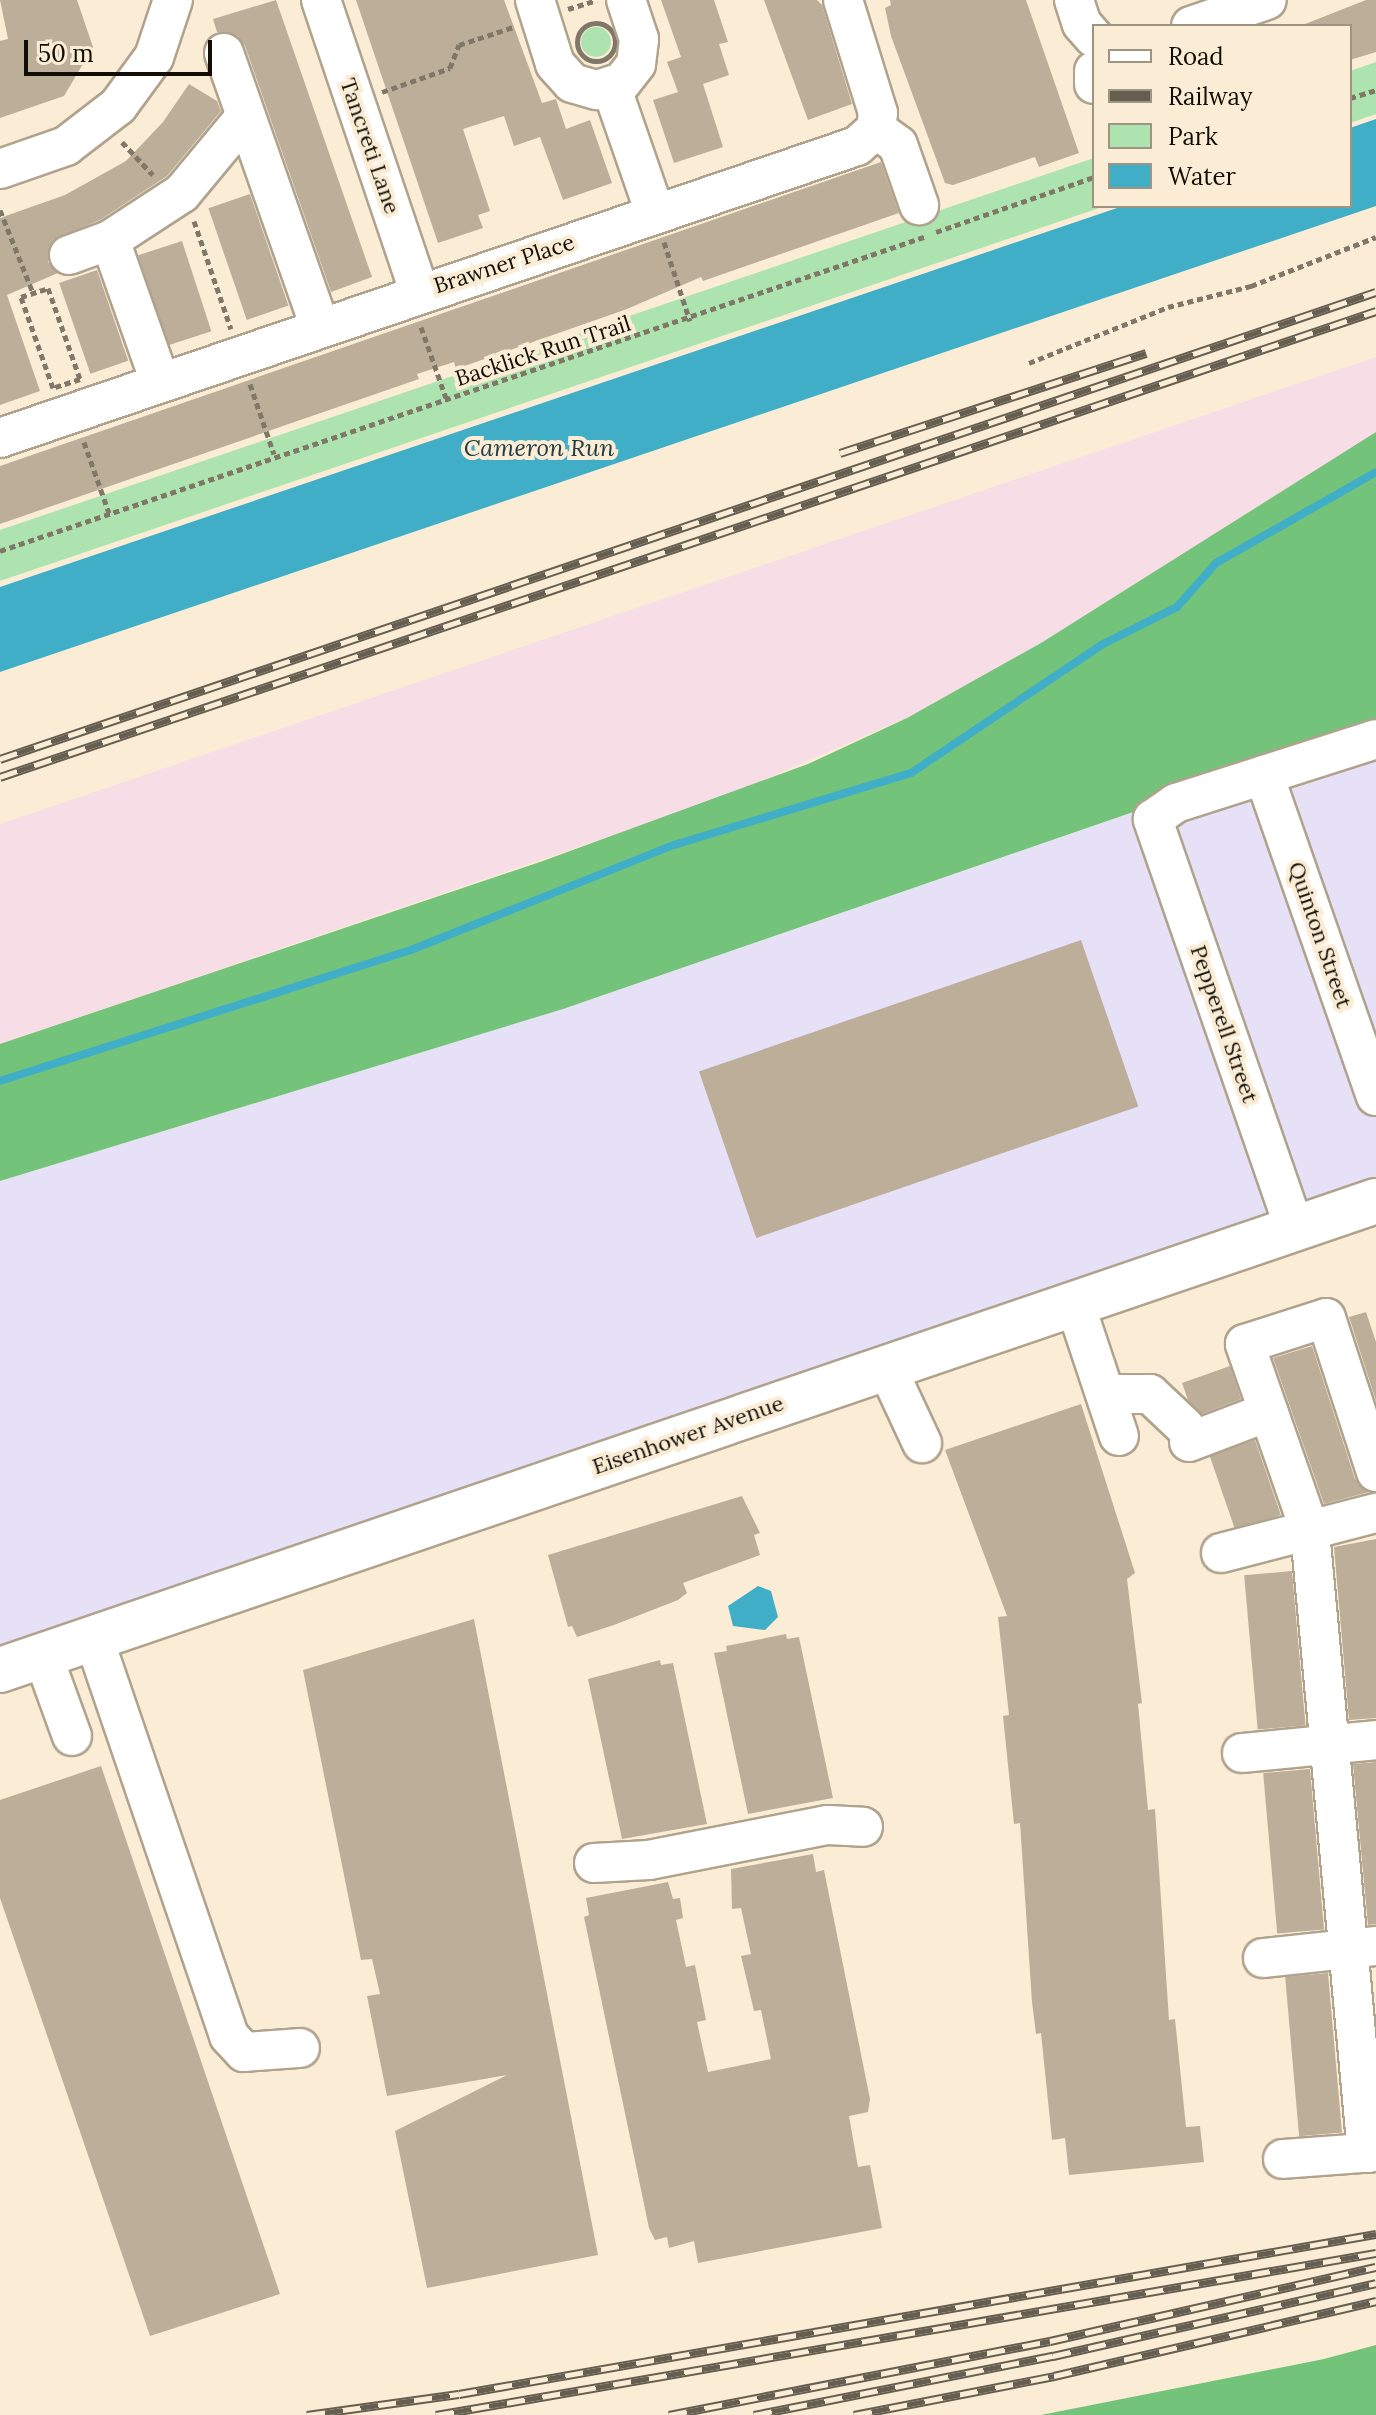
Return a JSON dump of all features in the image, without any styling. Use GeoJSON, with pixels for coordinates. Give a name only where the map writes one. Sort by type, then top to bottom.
{"type":"FeatureCollection","features":[{"type":"Feature","properties":{"kind":"main road","name":"Eisenhower Avenue"},"geometry":{"type":"LineString","coordinates":[[0,1670],[1376,1201]]}},
{"type":"Feature","properties":{"kind":"street"},"geometry":{"type":"LineString","coordinates":[[0,169],[66,146],[118,106],[154,57],[173,0]]}},
{"type":"Feature","properties":{"kind":"street","name":"Tancreti Lane"},"geometry":{"type":"LineString","coordinates":[[321,0],[415,294]]}},
{"type":"Feature","properties":{"kind":"street"},"geometry":{"type":"LineString","coordinates":[[538,9],[563,74],[583,89],[611,86],[631,74],[640,51],[626,0]]}},
{"type":"Feature","properties":{"kind":"street"},"geometry":{"type":"LineString","coordinates":[[843,0],[876,96],[876,129],[898,145],[919,205]]}},
{"type":"Feature","properties":{"kind":"street"},"geometry":{"type":"LineString","coordinates":[[1074,0],[1082,24],[1092,36]]}},
{"type":"Feature","properties":{"kind":"street"},"geometry":{"type":"LineString","coordinates":[[1203,15],[1267,0]]}},
{"type":"Feature","properties":{"kind":"street"},"geometry":{"type":"LineString","coordinates":[[224,53],[320,327]]}},
{"type":"Feature","properties":{"kind":"street"},"geometry":{"type":"LineString","coordinates":[[611,86],[655,213]]}},
{"type":"Feature","properties":{"kind":"street"},"geometry":{"type":"LineString","coordinates":[[69,255],[110,240],[175,199],[245,117]]}},
{"type":"Feature","properties":{"kind":"street","name":"Brawner Place"},"geometry":{"type":"LineString","coordinates":[[0,438],[69,398],[160,382],[857,146],[876,129]]}},
{"type":"Feature","properties":{"kind":"street"},"geometry":{"type":"LineString","coordinates":[[110,240],[160,382]]}},
{"type":"Feature","properties":{"kind":"street"},"geometry":{"type":"LineString","coordinates":[[1264,775],[1376,739]]}},
{"type":"Feature","properties":{"kind":"street","name":"Pepperell Street"},"geometry":{"type":"LineString","coordinates":[[1264,775],[1176,803],[1153,819],[1295,1230]]}},
{"type":"Feature","properties":{"kind":"street","name":"Quinton Street"},"geometry":{"type":"LineString","coordinates":[[1264,775],[1366,1039],[1376,1096]]}},
{"type":"Feature","properties":{"kind":"street"},"geometry":{"type":"LineString","coordinates":[[1075,1304],[1119,1436]]}},
{"type":"Feature","properties":{"kind":"street"},"geometry":{"type":"LineString","coordinates":[[1283,2159],[1371,2152],[1362,1948],[1329,1744],[1310,1531],[1245,1344],[1326,1318],[1376,1472]]}},
{"type":"Feature","properties":{"kind":"street"},"geometry":{"type":"LineString","coordinates":[[887,1368],[922,1443]]}},
{"type":"Feature","properties":{"kind":"street"},"geometry":{"type":"LineString","coordinates":[[1106,1394],[1150,1394],[1187,1434],[1268,1412]]}},
{"type":"Feature","properties":{"kind":"street"},"geometry":{"type":"LineString","coordinates":[[1221,1553],[1376,1513]]}},
{"type":"Feature","properties":{"kind":"street"},"geometry":{"type":"LineString","coordinates":[[94,1639],[229,2036],[244,2052],[300,2048]]}},
{"type":"Feature","properties":{"kind":"street"},"geometry":{"type":"LineString","coordinates":[[43,1656],[72,1736]]}},
{"type":"Feature","properties":{"kind":"street"},"geometry":{"type":"LineString","coordinates":[[1242,1753],[1376,1740]]}},
{"type":"Feature","properties":{"kind":"street"},"geometry":{"type":"LineString","coordinates":[[594,1863],[649,1860],[828,1825],[863,1827]]}},
{"type":"Feature","properties":{"kind":"street"},"geometry":{"type":"LineString","coordinates":[[1263,1958],[1362,1948]]}},
{"type":"Feature","properties":{"kind":"path"},"geometry":{"type":"LineString","coordinates":[[355,101],[450,68],[459,45],[538,9],[598,0]]}},
{"type":"Feature","properties":{"kind":"path"},"geometry":{"type":"LineString","coordinates":[[590,24],[602,24],[615,36],[613,52],[601,61],[592,61],[579,49],[578,37],[590,24]]}},
{"type":"Feature","properties":{"kind":"path"},"geometry":{"type":"LineString","coordinates":[[1352,97],[1376,90]]}},
{"type":"Feature","properties":{"kind":"path"},"geometry":{"type":"LineString","coordinates":[[113,149],[123,142],[193,220],[274,454]]}},
{"type":"Feature","properties":{"kind":"path","name":"Backlick Run Trail"},"geometry":{"type":"LineString","coordinates":[[0,551],[274,454],[690,321],[1092,178]]}},
{"type":"Feature","properties":{"kind":"path"},"geometry":{"type":"LineString","coordinates":[[0,210],[33,293]]}},
{"type":"Feature","properties":{"kind":"path"},"geometry":{"type":"LineString","coordinates":[[655,213],[690,321]]}},
{"type":"Feature","properties":{"kind":"path"},"geometry":{"type":"LineString","coordinates":[[1029,363],[1168,307],[1251,286],[1376,237]]}},
{"type":"Feature","properties":{"kind":"path"},"geometry":{"type":"LineString","coordinates":[[69,398],[80,379],[48,288],[21,297],[53,388],[69,398],[109,513]]}},
{"type":"Feature","properties":{"kind":"path"},"geometry":{"type":"LineString","coordinates":[[415,294],[446,398]]}},
{"type":"Feature","properties":{"kind":"shaded area"},"geometry":{"type":"Polygon","coordinates":[[[1376,357],[1376,432],[1041,643],[907,718],[717,800],[0,1044],[0,824],[1376,357]]]}},
{"type":"Feature","properties":{"kind":"shaded area"},"geometry":{"type":"Polygon","coordinates":[[[1376,722],[1376,1205],[0,1671],[0,1181],[563,1009],[1139,810],[1159,792],[1376,722]]]}},
{"type":"Feature","properties":{"kind":"green space"},"geometry":{"type":"Polygon","coordinates":[[[596,27],[607,31],[611,42],[607,53],[596,57],[585,53],[581,42],[585,31],[596,27]]]}},
{"type":"Feature","properties":{"kind":"green space"},"geometry":{"type":"Polygon","coordinates":[[[1376,62],[1376,114],[1352,122],[1352,70],[1376,62]]]}},
{"type":"Feature","properties":{"kind":"green space"},"geometry":{"type":"Polygon","coordinates":[[[1092,159],[1092,208],[1099,208],[0,581],[0,530],[1092,159]]]}},
{"type":"Feature","properties":{"kind":"green space"},"geometry":{"type":"Polygon","coordinates":[[[1376,432],[1376,722],[1139,810],[563,1009],[0,1181],[0,1044],[540,862],[808,764],[907,718],[1041,643],[1376,432]]]}},
{"type":"Feature","properties":{"kind":"green space"},"geometry":{"type":"Polygon","coordinates":[[[1376,2345],[1376,2415],[1041,2415],[1324,2359],[1376,2345]]]}},
{"type":"Feature","properties":{"kind":"water","name":"Cameron Run"},"geometry":{"type":"Polygon","coordinates":[[[1376,119],[1376,206],[0,672],[0,587],[1117,208],[1352,208],[1352,127],[1376,119]]]}},
{"type":"Feature","properties":{"kind":"water"},"geometry":{"type":"Polygon","coordinates":[[[758,1586],[771,1591],[778,1617],[765,1630],[733,1626],[728,1606],[758,1586]]]}},
{"type":"Feature","properties":{"kind":"building"},"geometry":{"type":"Polygon","coordinates":[[[0,0],[77,0],[93,47],[64,96],[0,118],[0,41],[8,39],[0,0]]]}},
{"type":"Feature","properties":{"kind":"building"},"geometry":{"type":"Polygon","coordinates":[[[276,0],[372,277],[331,292],[245,46],[238,36],[217,32],[213,19],[276,0]]]}},
{"type":"Feature","properties":{"kind":"building"},"geometry":{"type":"Polygon","coordinates":[[[356,0],[504,0],[542,103],[556,99],[566,129],[590,120],[612,183],[563,200],[540,137],[514,146],[504,116],[463,129],[490,211],[478,215],[483,228],[438,243],[356,0]]]}},
{"type":"Feature","properties":{"kind":"building"},"geometry":{"type":"Polygon","coordinates":[[[661,0],[714,0],[728,42],[719,44],[729,75],[703,84],[723,147],[674,163],[653,100],[678,92],[667,62],[681,57],[661,0]]]}},
{"type":"Feature","properties":{"kind":"building"},"geometry":{"type":"Polygon","coordinates":[[[764,0],[817,0],[822,5],[852,104],[808,120],[764,0]]]}},
{"type":"Feature","properties":{"kind":"building"},"geometry":{"type":"Polygon","coordinates":[[[890,0],[1026,0],[1079,153],[1039,167],[1035,157],[953,185],[945,183],[891,36],[885,8],[891,5],[890,0]]]}},
{"type":"Feature","properties":{"kind":"building"},"geometry":{"type":"Polygon","coordinates":[[[1366,0],[1376,0],[1376,52],[1352,59],[1352,24],[1305,24],[1366,0]]]}},
{"type":"Feature","properties":{"kind":"building"},"geometry":{"type":"Polygon","coordinates":[[[189,84],[217,101],[221,111],[167,176],[100,220],[53,240],[48,262],[58,273],[7,295],[40,391],[0,405],[0,218],[65,195],[126,161],[163,122],[189,84]]]}},
{"type":"Feature","properties":{"kind":"building"},"geometry":{"type":"Polygon","coordinates":[[[881,162],[899,213],[703,281],[701,277],[627,309],[456,369],[454,362],[417,374],[419,379],[0,524],[0,466],[881,162]]]}},
{"type":"Feature","properties":{"kind":"building"},"geometry":{"type":"Polygon","coordinates":[[[250,194],[288,306],[247,320],[208,208],[250,194]]]}},
{"type":"Feature","properties":{"kind":"building"},"geometry":{"type":"Polygon","coordinates":[[[182,241],[211,331],[168,346],[138,255],[182,241]]]}},
{"type":"Feature","properties":{"kind":"building"},"geometry":{"type":"Polygon","coordinates":[[[97,270],[128,361],[90,374],[59,283],[97,270]]]}},
{"type":"Feature","properties":{"kind":"building"},"geometry":{"type":"Polygon","coordinates":[[[1081,940],[1138,1106],[756,1238],[699,1072],[1081,940]]]}},
{"type":"Feature","properties":{"kind":"building"},"geometry":{"type":"Polygon","coordinates":[[[1366,1312],[1376,1342],[1376,1401],[1349,1317],[1366,1312]]]}},
{"type":"Feature","properties":{"kind":"building"},"geometry":{"type":"Polygon","coordinates":[[[1312,1346],[1355,1479],[1369,1492],[1324,1504],[1273,1358],[1312,1346]]]}},
{"type":"Feature","properties":{"kind":"building"},"geometry":{"type":"Polygon","coordinates":[[[1230,1366],[1241,1399],[1202,1414],[1188,1400],[1182,1383],[1230,1366]]]}},
{"type":"Feature","properties":{"kind":"building"},"geometry":{"type":"Polygon","coordinates":[[[1081,1404],[1135,1573],[1127,1579],[1142,1703],[1138,1704],[1148,1810],[1155,1809],[1169,2020],[1175,2019],[1186,2127],[1200,2126],[1204,2162],[1069,2175],[1065,2138],[1052,2140],[1041,2033],[1036,2034],[1032,2002],[1020,1823],[1014,1824],[1003,1716],[1009,1715],[998,1617],[1007,1616],[945,1450],[1081,1404]]]}},
{"type":"Feature","properties":{"kind":"building"},"geometry":{"type":"Polygon","coordinates":[[[1255,1440],[1281,1515],[1235,1530],[1210,1456],[1255,1440]]]}},
{"type":"Feature","properties":{"kind":"building"},"geometry":{"type":"Polygon","coordinates":[[[742,1496],[760,1533],[754,1535],[760,1555],[683,1583],[687,1593],[678,1600],[614,1625],[577,1637],[572,1626],[568,1627],[548,1555],[742,1496]]]}},
{"type":"Feature","properties":{"kind":"building"},"geometry":{"type":"Polygon","coordinates":[[[1376,1539],[1376,1718],[1349,1720],[1334,1547],[1376,1539]]]}},
{"type":"Feature","properties":{"kind":"building"},"geometry":{"type":"Polygon","coordinates":[[[1292,1571],[1306,1725],[1258,1730],[1244,1575],[1292,1571]]]}},
{"type":"Feature","properties":{"kind":"building"},"geometry":{"type":"Polygon","coordinates":[[[474,1619],[598,2255],[427,2288],[395,2131],[507,2075],[387,2096],[367,1996],[380,1994],[372,1959],[361,1960],[303,1670],[474,1619]]]}},
{"type":"Feature","properties":{"kind":"building"},"geometry":{"type":"Polygon","coordinates":[[[786,1634],[787,1639],[799,1637],[833,1798],[748,1814],[714,1653],[727,1651],[726,1646],[786,1634]]]}},
{"type":"Feature","properties":{"kind":"building"},"geometry":{"type":"Polygon","coordinates":[[[660,1660],[661,1665],[673,1663],[707,1824],[622,1839],[588,1679],[660,1660]]]}},
{"type":"Feature","properties":{"kind":"building"},"geometry":{"type":"Polygon","coordinates":[[[1376,1762],[1376,1924],[1368,1925],[1353,1764],[1376,1762]]]}},
{"type":"Feature","properties":{"kind":"building"},"geometry":{"type":"Polygon","coordinates":[[[101,1766],[280,2294],[150,2336],[0,1898],[0,1800],[101,1766]]]}},
{"type":"Feature","properties":{"kind":"building"},"geometry":{"type":"Polygon","coordinates":[[[1310,1769],[1324,1929],[1277,1933],[1263,1773],[1310,1769]]]}},
{"type":"Feature","properties":{"kind":"building"},"geometry":{"type":"Polygon","coordinates":[[[813,1854],[816,1872],[824,1870],[870,2099],[868,2112],[849,2116],[858,2167],[870,2165],[882,2228],[698,2263],[694,2241],[669,2248],[667,2237],[655,2240],[649,2228],[584,1917],[589,1915],[586,1898],[668,1882],[673,1899],[680,1898],[683,1918],[676,1920],[686,1967],[695,1965],[706,2020],[697,2022],[708,2072],[771,2059],[761,2010],[754,2011],[741,1956],[751,1954],[741,1908],[732,1909],[731,1869],[813,1854]]]}},
{"type":"Feature","properties":{"kind":"building"},"geometry":{"type":"Polygon","coordinates":[[[1328,1973],[1342,2132],[1299,2136],[1285,1977],[1328,1973]]]}},
{"type":"Feature","properties":{"kind":"waterway"},"geometry":{"type":"LineString","coordinates":[[0,1081],[411,950],[674,845],[911,773],[1103,644],[1177,607],[1216,563],[1376,472]]}},
{"type":"Feature","properties":{"kind":"railway"},"geometry":{"type":"LineString","coordinates":[[0,759],[1376,292]]}},
{"type":"Feature","properties":{"kind":"railway"},"geometry":{"type":"LineString","coordinates":[[0,777],[1376,311]]}},
{"type":"Feature","properties":{"kind":"railway"},"geometry":{"type":"LineString","coordinates":[[840,453],[1146,353]]}},
{"type":"Feature","properties":{"kind":"railway"},"geometry":{"type":"LineString","coordinates":[[307,2415],[459,2394],[1376,2234]]}},
{"type":"Feature","properties":{"kind":"railway"},"geometry":{"type":"LineString","coordinates":[[436,2415],[1376,2253]]}},
{"type":"Feature","properties":{"kind":"railway"},"geometry":{"type":"LineString","coordinates":[[669,2415],[1050,2341],[1376,2267]]}},
{"type":"Feature","properties":{"kind":"railway"},"geometry":{"type":"LineString","coordinates":[[754,2415],[1053,2356],[1376,2283]]}},
{"type":"Feature","properties":{"kind":"railway"},"geometry":{"type":"LineString","coordinates":[[854,2415],[1054,2376],[1376,2301]]}}]}
